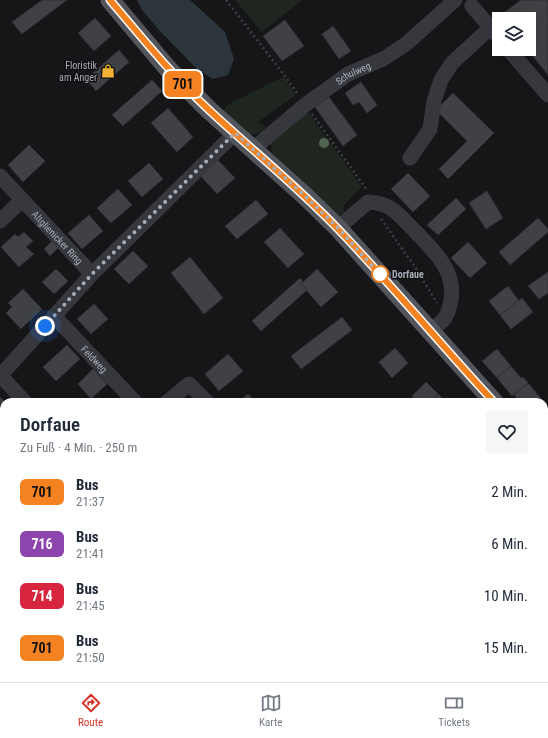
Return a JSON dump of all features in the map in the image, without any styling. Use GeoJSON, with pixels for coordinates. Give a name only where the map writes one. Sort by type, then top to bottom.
{"type":"FeatureCollection","features":[{"type":"Feature","properties":{"kind":"main road"},"geometry":{"type":"LineString","coordinates":[[110,0],[169,70],[338,228],[490,398]]}},
{"type":"Feature","properties":{"kind":"street","name":"Schulweg"},"geometry":{"type":"LineString","coordinates":[[253,149],[305,105],[348,74],[383,59],[406,44],[455,0]]}},
{"type":"Feature","properties":{"kind":"street"},"geometry":{"type":"LineString","coordinates":[[473,2],[492,30]]}},
{"type":"Feature","properties":{"kind":"street"},"geometry":{"type":"LineString","coordinates":[[410,158],[430,129],[434,101],[441,80],[452,64],[492,34]]}},
{"type":"Feature","properties":{"kind":"street"},"geometry":{"type":"LineString","coordinates":[[514,56],[548,95]]}},
{"type":"Feature","properties":{"kind":"street"},"geometry":{"type":"LineString","coordinates":[[21,398],[0,376],[92,274],[235,133]]}},
{"type":"Feature","properties":{"kind":"street","name":"Altglienicker Ring"},"geometry":{"type":"LineString","coordinates":[[0,176],[92,274]]}},
{"type":"Feature","properties":{"kind":"street"},"geometry":{"type":"LineString","coordinates":[[0,220],[22,200]]}},
{"type":"Feature","properties":{"kind":"street"},"geometry":{"type":"LineString","coordinates":[[338,228],[368,202],[380,202],[393,209],[433,251],[445,265],[449,273],[451,295],[450,306],[445,318],[431,331]]}},
{"type":"Feature","properties":{"kind":"street","name":"Feldweg"},"geometry":{"type":"LineString","coordinates":[[54,316],[131,398]]}},
{"type":"Feature","properties":{"kind":"street"},"geometry":{"type":"LineString","coordinates":[[172,398],[189,384],[202,398]]}},
{"type":"Feature","properties":{"kind":"path"},"geometry":{"type":"LineString","coordinates":[[226,0],[275,63],[305,105]]}},
{"type":"Feature","properties":{"kind":"shaded area"},"geometry":{"type":"Polygon","coordinates":[[[137,0],[190,0],[225,32],[234,59],[228,75],[213,79],[197,69],[158,29],[142,10],[137,0]]]}},
{"type":"Feature","properties":{"kind":"shaded area"},"geometry":{"type":"Polygon","coordinates":[[[235,0],[302,0],[262,32],[235,0]]]}},
{"type":"Feature","properties":{"kind":"shaded area"},"geometry":{"type":"Polygon","coordinates":[[[281,78],[285,78],[296,95],[258,122],[267,127],[258,134],[249,135],[223,111],[227,105],[281,78]]]}},
{"type":"Feature","properties":{"kind":"shaded area"},"geometry":{"type":"Polygon","coordinates":[[[308,112],[362,187],[343,206],[346,216],[338,218],[272,155],[271,144],[273,140],[308,112]]]}},
{"type":"Feature","properties":{"kind":"building"},"geometry":{"type":"Polygon","coordinates":[[[42,0],[67,0],[22,34],[12,22],[42,0]]]}},
{"type":"Feature","properties":{"kind":"building"},"geometry":{"type":"Polygon","coordinates":[[[521,0],[548,0],[548,75],[533,56],[536,56],[536,12],[505,12],[521,0]]]}},
{"type":"Feature","properties":{"kind":"building"},"geometry":{"type":"Polygon","coordinates":[[[95,18],[111,36],[94,51],[78,33],[95,18]]]}},
{"type":"Feature","properties":{"kind":"building"},"geometry":{"type":"Polygon","coordinates":[[[285,20],[304,46],[282,61],[263,36],[285,20]]]}},
{"type":"Feature","properties":{"kind":"building"},"geometry":{"type":"Polygon","coordinates":[[[333,26],[351,51],[339,59],[322,34],[333,26]]]}},
{"type":"Feature","properties":{"kind":"building","name":"Floristik am Anger"},"geometry":{"type":"Polygon","coordinates":[[[119,50],[129,62],[96,91],[86,79],[119,50]]]}},
{"type":"Feature","properties":{"kind":"building"},"geometry":{"type":"Polygon","coordinates":[[[152,80],[162,91],[123,126],[112,115],[152,80]]]}},
{"type":"Feature","properties":{"kind":"building"},"geometry":{"type":"Polygon","coordinates":[[[361,82],[377,105],[367,113],[359,102],[353,105],[345,93],[361,82]]]}},
{"type":"Feature","properties":{"kind":"building"},"geometry":{"type":"Polygon","coordinates":[[[453,93],[494,133],[448,179],[439,169],[467,141],[436,110],[453,93]]]}},
{"type":"Feature","properties":{"kind":"building"},"geometry":{"type":"Polygon","coordinates":[[[329,97],[357,135],[343,146],[315,107],[329,97]]]}},
{"type":"Feature","properties":{"kind":"building"},"geometry":{"type":"Polygon","coordinates":[[[168,108],[193,137],[177,152],[151,123],[168,108]]]}},
{"type":"Feature","properties":{"kind":"building"},"geometry":{"type":"Polygon","coordinates":[[[29,145],[45,161],[23,182],[8,165],[29,145]]]}},
{"type":"Feature","properties":{"kind":"building"},"geometry":{"type":"Polygon","coordinates":[[[216,158],[235,178],[217,194],[199,174],[216,158]]]}},
{"type":"Feature","properties":{"kind":"building"},"geometry":{"type":"Polygon","coordinates":[[[149,163],[163,179],[142,197],[128,181],[149,163]]]}},
{"type":"Feature","properties":{"kind":"building"},"geometry":{"type":"Polygon","coordinates":[[[408,173],[430,196],[413,212],[391,189],[408,173]]]}},
{"type":"Feature","properties":{"kind":"building"},"geometry":{"type":"Polygon","coordinates":[[[118,189],[132,205],[111,223],[97,208],[118,189]]]}},
{"type":"Feature","properties":{"kind":"building"},"geometry":{"type":"Polygon","coordinates":[[[487,191],[503,218],[486,229],[469,203],[487,191]]]}},
{"type":"Feature","properties":{"kind":"building"},"geometry":{"type":"Polygon","coordinates":[[[456,198],[466,209],[438,235],[427,225],[456,198]]]}},
{"type":"Feature","properties":{"kind":"building"},"geometry":{"type":"Polygon","coordinates":[[[256,200],[268,214],[237,239],[225,226],[256,200]]]}},
{"type":"Feature","properties":{"kind":"building"},"geometry":{"type":"Polygon","coordinates":[[[89,215],[103,231],[82,249],[68,233],[89,215]]]}},
{"type":"Feature","properties":{"kind":"building"},"geometry":{"type":"Polygon","coordinates":[[[538,218],[548,229],[548,232],[510,265],[499,252],[538,218]]]}},
{"type":"Feature","properties":{"kind":"building"},"geometry":{"type":"Polygon","coordinates":[[[280,228],[304,254],[288,268],[264,242],[280,228]]]}},
{"type":"Feature","properties":{"kind":"building"},"geometry":{"type":"Polygon","coordinates":[[[24,232],[33,241],[26,247],[34,254],[19,267],[1,247],[15,234],[18,237],[24,232]]]}},
{"type":"Feature","properties":{"kind":"building"},"geometry":{"type":"Polygon","coordinates":[[[52,241],[59,247],[50,256],[44,249],[52,241]]]}},
{"type":"Feature","properties":{"kind":"building"},"geometry":{"type":"Polygon","coordinates":[[[468,242],[487,263],[470,278],[451,258],[468,242]]]}},
{"type":"Feature","properties":{"kind":"building"},"geometry":{"type":"Polygon","coordinates":[[[133,251],[148,266],[129,284],[114,269],[133,251]]]}},
{"type":"Feature","properties":{"kind":"building"},"geometry":{"type":"Polygon","coordinates":[[[190,257],[223,298],[204,314],[171,273],[190,257]]]}},
{"type":"Feature","properties":{"kind":"building"},"geometry":{"type":"Polygon","coordinates":[[[56,269],[68,281],[54,294],[42,282],[56,269]]]}},
{"type":"Feature","properties":{"kind":"building"},"geometry":{"type":"Polygon","coordinates":[[[317,269],[338,292],[321,307],[301,284],[317,269]]]}},
{"type":"Feature","properties":{"kind":"building"},"geometry":{"type":"Polygon","coordinates":[[[548,272],[548,293],[539,299],[528,286],[548,272]]]}},
{"type":"Feature","properties":{"kind":"building"},"geometry":{"type":"Polygon","coordinates":[[[300,278],[303,282],[301,284],[307,290],[261,331],[252,321],[300,278]]]}},
{"type":"Feature","properties":{"kind":"building"},"geometry":{"type":"Polygon","coordinates":[[[508,286],[519,301],[500,315],[489,301],[508,286]]]}},
{"type":"Feature","properties":{"kind":"building"},"geometry":{"type":"Polygon","coordinates":[[[23,289],[42,309],[21,329],[6,313],[12,307],[8,303],[23,289]]]}},
{"type":"Feature","properties":{"kind":"building"},"geometry":{"type":"Polygon","coordinates":[[[522,298],[533,312],[511,329],[500,315],[522,298]]]}},
{"type":"Feature","properties":{"kind":"building"},"geometry":{"type":"Polygon","coordinates":[[[94,304],[108,319],[91,334],[77,319],[94,304]]]}},
{"type":"Feature","properties":{"kind":"building"},"geometry":{"type":"Polygon","coordinates":[[[342,317],[352,330],[301,369],[291,356],[342,317]]]}},
{"type":"Feature","properties":{"kind":"building"},"geometry":{"type":"Polygon","coordinates":[[[67,345],[80,359],[56,381],[43,367],[67,345]]]}},
{"type":"Feature","properties":{"kind":"building"},"geometry":{"type":"Polygon","coordinates":[[[395,348],[408,363],[392,378],[379,362],[395,348]]]}},
{"type":"Feature","properties":{"kind":"building"},"geometry":{"type":"Polygon","coordinates":[[[497,349],[511,366],[497,378],[482,361],[497,349]]]}},
{"type":"Feature","properties":{"kind":"building"},"geometry":{"type":"Polygon","coordinates":[[[228,354],[243,371],[219,391],[205,374],[228,354]]]}},
{"type":"Feature","properties":{"kind":"building"},"geometry":{"type":"Polygon","coordinates":[[[511,366],[521,378],[523,377],[528,383],[512,396],[497,378],[511,366]]]}},
{"type":"Feature","properties":{"kind":"building"},"geometry":{"type":"Polygon","coordinates":[[[93,369],[107,384],[92,398],[90,398],[78,384],[93,369]]]}},
{"type":"Feature","properties":{"kind":"building"},"geometry":{"type":"Polygon","coordinates":[[[426,382],[438,394],[434,398],[414,398],[412,396],[426,382]]]}},
{"type":"Feature","properties":{"kind":"building"},"geometry":{"type":"Polygon","coordinates":[[[528,383],[541,398],[517,398],[514,395],[528,383]]]}},
{"type":"Feature","properties":{"kind":"building"},"geometry":{"type":"Polygon","coordinates":[[[248,394],[252,398],[243,398],[248,394]]]}},
{"type":"Feature","properties":{"kind":"building"},"geometry":{"type":"Polygon","coordinates":[[[438,394],[442,398],[434,398],[438,394]]]}},
{"type":"Feature","properties":{"kind":"bus line","name":"701"},"geometry":{"type":"LineString","coordinates":[[110,0],[169,70],[209,110],[304,195],[338,228],[490,398]]}},
{"type":"Feature","properties":{"kind":"place","name":"Floristik am Anger"},"geometry":{"type":"Point","coordinates":[108,71]}},
{"type":"Feature","properties":{"kind":"place","name":"Dorfaue"},"geometry":{"type":"Point","coordinates":[380,274]}},
{"type":"Feature","properties":{"kind":"route"},"geometry":{"type":"LineString","coordinates":[[45,326],[92,274],[235,133],[304,195],[338,228],[384,279],[380,274]]}}]}
